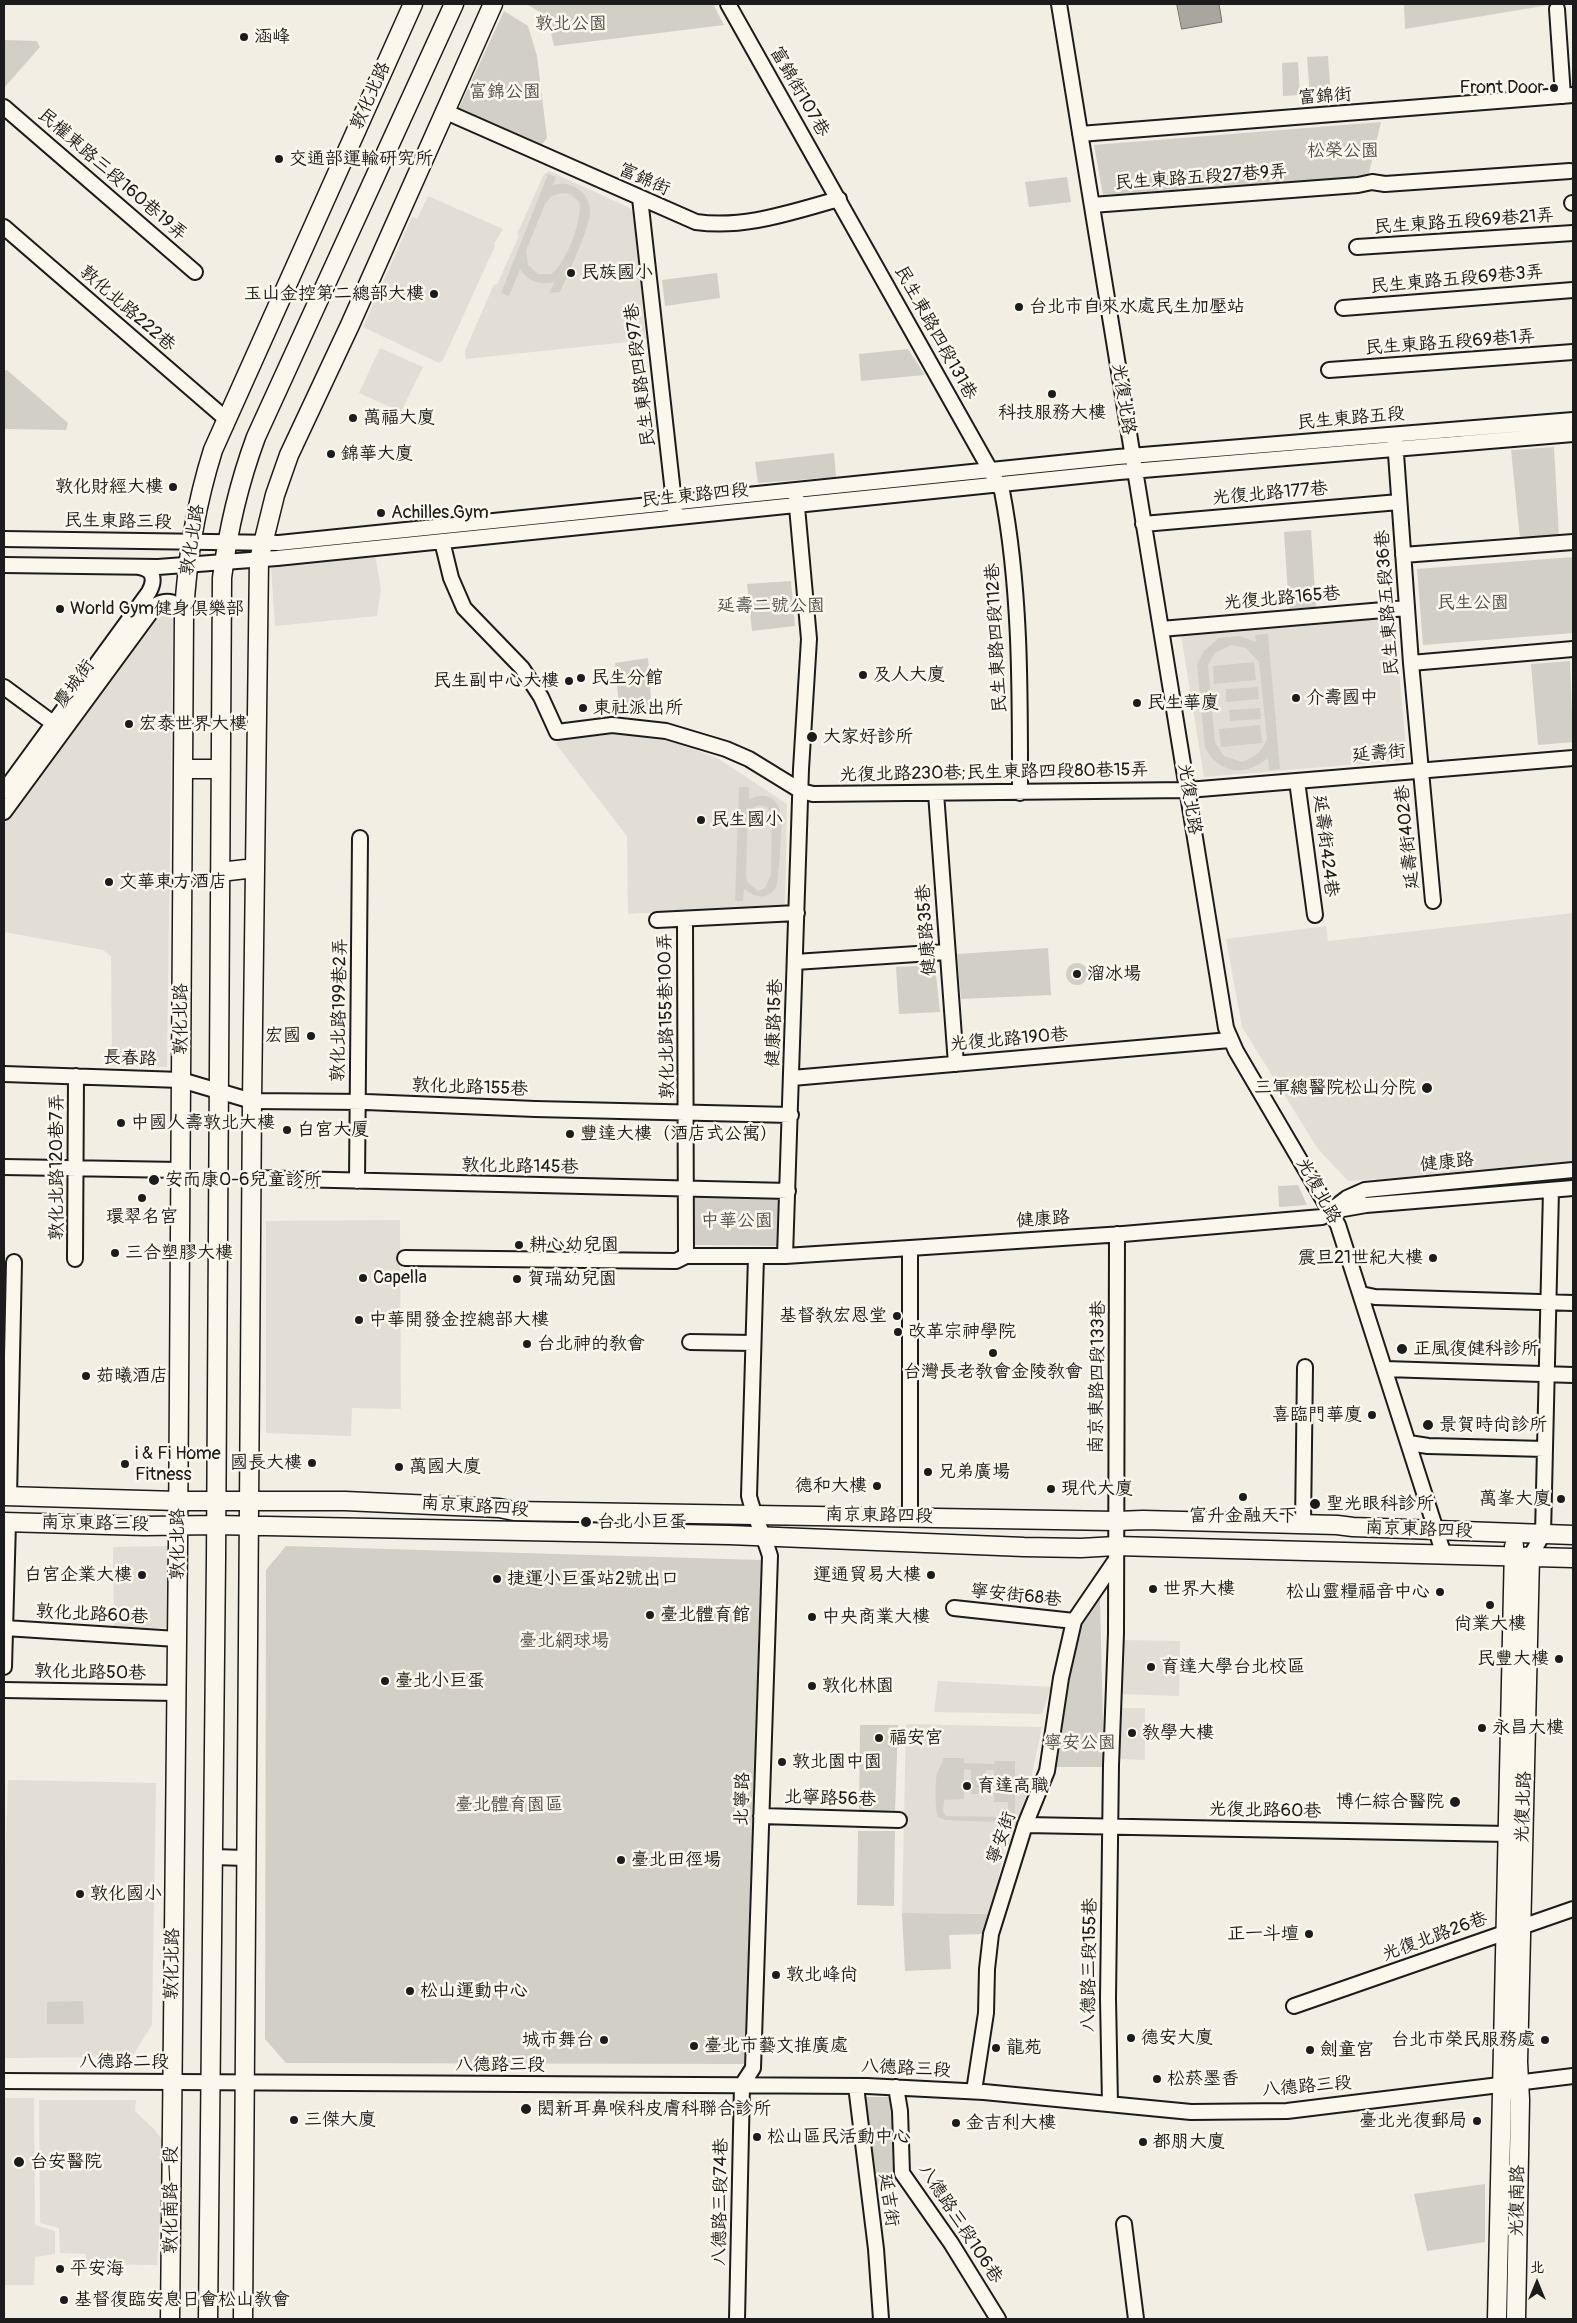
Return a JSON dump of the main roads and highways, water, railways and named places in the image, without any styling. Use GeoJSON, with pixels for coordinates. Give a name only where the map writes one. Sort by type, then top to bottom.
{"type":"FeatureCollection","features":[{"type":"Feature","properties":{"kind":"main road","name":"敦化北路"},"geometry":{"type":"LineString","coordinates":[[172,2081],[184,614],[187,565],[205,474],[226,419],[413,4]]}},
{"type":"Feature","properties":{"kind":"main road","name":"敦化北路"},"geometry":{"type":"LineString","coordinates":[[208,2319],[216,1525],[222,585],[224,562],[244,468],[256,437],[454,4]]}},
{"type":"Feature","properties":{"kind":"main road"},"geometry":{"type":"LineString","coordinates":[[243,2319],[252,1101],[261,551],[275,495],[289,455],[350,325],[493,4]]}},
{"type":"Feature","properties":{"kind":"main road"},"geometry":{"type":"LineString","coordinates":[[183,769],[221,770]]}},
{"type":"Feature","properties":{"kind":"main road"},"geometry":{"type":"LineString","coordinates":[[220,872],[255,868]]}},
{"type":"Feature","properties":{"kind":"main road","name":"南京東路三段"},"geometry":{"type":"LineString","coordinates":[[6,1496],[215,1501]]}},
{"type":"Feature","properties":{"kind":"main road","name":"南京東路四段"},"geometry":{"type":"LineString","coordinates":[[215,1501],[273,1500],[424,1504],[499,1508],[514,1512],[1143,1520],[1303,1524],[1573,1535]]}},
{"type":"Feature","properties":{"kind":"main road","name":"南京東路三段"},"geometry":{"type":"LineString","coordinates":[[6,1522],[146,1526],[178,1524],[216,1525]]}},
{"type":"Feature","properties":{"kind":"main road","name":"南京東路四段"},"geometry":{"type":"LineString","coordinates":[[216,1525],[764,1536],[1081,1548],[1115,1553],[1444,1554],[1573,1558]]}},
{"type":"Feature","properties":{"kind":"main road","name":"光復北路"},"geometry":{"type":"LineString","coordinates":[[1511,2084],[1522,1557],[1514,1533]]}},
{"type":"Feature","properties":{"kind":"main road","name":"光復北路"},"geometry":{"type":"LineString","coordinates":[[1514,1929],[1508,1834],[1522,1557]]}},
{"type":"Feature","properties":{"kind":"main road","name":"敦化南路一段"},"geometry":{"type":"LineString","coordinates":[[170,2319],[172,2081]]}},
{"type":"Feature","properties":{"kind":"main road","name":"光復南路"},"geometry":{"type":"LineString","coordinates":[[1497,2319],[1511,2084]]}},
{"type":"Feature","properties":{"kind":"main road","name":"光復南路"},"geometry":{"type":"LineString","coordinates":[[1511,2084],[1516,2319]]}},
{"type":"Feature","properties":{"kind":"place","name":"涵峰"},"geometry":{"type":"Point","coordinates":[244,37]}},
{"type":"Feature","properties":{"kind":"place","name":"Front Door"},"geometry":{"type":"Point","coordinates":[1554,88]}},
{"type":"Feature","properties":{"kind":"place","name":"交通部運輸研究所"},"geometry":{"type":"Point","coordinates":[279,159]}},
{"type":"Feature","properties":{"kind":"place","name":"民族國小"},"geometry":{"type":"Point","coordinates":[571,273]}},
{"type":"Feature","properties":{"kind":"place","name":"玉山金控第二總部大樓"},"geometry":{"type":"Point","coordinates":[434,294]}},
{"type":"Feature","properties":{"kind":"place","name":"台北市自來水處民生加壓站"},"geometry":{"type":"Point","coordinates":[1019,307]}},
{"type":"Feature","properties":{"kind":"place","name":"科技服務大樓"},"geometry":{"type":"Point","coordinates":[1052,394]}},
{"type":"Feature","properties":{"kind":"place","name":"萬福大廈"},"geometry":{"type":"Point","coordinates":[353,418]}},
{"type":"Feature","properties":{"kind":"place","name":"錦華大廈"},"geometry":{"type":"Point","coordinates":[331,454]}},
{"type":"Feature","properties":{"kind":"place","name":"敦化財經大樓"},"geometry":{"type":"Point","coordinates":[173,487]}},
{"type":"Feature","properties":{"kind":"place","name":"Achilles Gym"},"geometry":{"type":"Point","coordinates":[381,513]}},
{"type":"Feature","properties":{"kind":"place","name":"World Gym健身俱樂部"},"geometry":{"type":"Point","coordinates":[60,609]}},
{"type":"Feature","properties":{"kind":"place","name":"及人大廈"},"geometry":{"type":"Point","coordinates":[863,675]}},
{"type":"Feature","properties":{"kind":"place","name":"民生分館"},"geometry":{"type":"Point","coordinates":[581,678]}},
{"type":"Feature","properties":{"kind":"place","name":"民生副中心大樓"},"geometry":{"type":"Point","coordinates":[569,681]}},
{"type":"Feature","properties":{"kind":"place","name":"介壽國中"},"geometry":{"type":"Point","coordinates":[1296,698]}},
{"type":"Feature","properties":{"kind":"place","name":"民生華廈"},"geometry":{"type":"Point","coordinates":[1137,703]}},
{"type":"Feature","properties":{"kind":"place","name":"東社派出所"},"geometry":{"type":"Point","coordinates":[583,708]}},
{"type":"Feature","properties":{"kind":"place","name":"宏泰世界大樓"},"geometry":{"type":"Point","coordinates":[129,724]}},
{"type":"Feature","properties":{"kind":"place","name":"大家好診所"},"geometry":{"type":"Point","coordinates":[812,737]}},
{"type":"Feature","properties":{"kind":"place","name":"民生國小"},"geometry":{"type":"Point","coordinates":[701,820]}},
{"type":"Feature","properties":{"kind":"place","name":"文華東方酒店"},"geometry":{"type":"Point","coordinates":[109,882]}},
{"type":"Feature","properties":{"kind":"place","name":"溜冰場"},"geometry":{"type":"Point","coordinates":[1077,974]}},
{"type":"Feature","properties":{"kind":"place","name":"宏國"},"geometry":{"type":"Point","coordinates":[311,1036]}},
{"type":"Feature","properties":{"kind":"place","name":"三軍總醫院松山分院"},"geometry":{"type":"Point","coordinates":[1427,1088]}},
{"type":"Feature","properties":{"kind":"place","name":"中國人壽敦北大樓"},"geometry":{"type":"Point","coordinates":[121,1123]}},
{"type":"Feature","properties":{"kind":"place","name":"白宫大厦"},"geometry":{"type":"Point","coordinates":[287,1130]}},
{"type":"Feature","properties":{"kind":"place","name":"豐達大樓（酒店式公寓）"},"geometry":{"type":"Point","coordinates":[570,1134]}},
{"type":"Feature","properties":{"kind":"place","name":"安而康0-6兒童診所"},"geometry":{"type":"Point","coordinates":[154,1180]}},
{"type":"Feature","properties":{"kind":"place","name":"環翠名宮"},"geometry":{"type":"Point","coordinates":[142,1198]}},
{"type":"Feature","properties":{"kind":"place","name":"耕心幼兒園"},"geometry":{"type":"Point","coordinates":[519,1245]}},
{"type":"Feature","properties":{"kind":"place","name":"三合塑膠大樓"},"geometry":{"type":"Point","coordinates":[115,1253]}},
{"type":"Feature","properties":{"kind":"place","name":"震旦21世紀大樓"},"geometry":{"type":"Point","coordinates":[1433,1258]}},
{"type":"Feature","properties":{"kind":"place","name":"Capella"},"geometry":{"type":"Point","coordinates":[363,1278]}},
{"type":"Feature","properties":{"kind":"place","name":"賀瑞幼兒園"},"geometry":{"type":"Point","coordinates":[517,1279]}},
{"type":"Feature","properties":{"kind":"place","name":"基督教宏恩堂"},"geometry":{"type":"Point","coordinates":[897,1316]}},
{"type":"Feature","properties":{"kind":"place","name":"中華開發金控總部大樓"},"geometry":{"type":"Point","coordinates":[359,1320]}},
{"type":"Feature","properties":{"kind":"place","name":"改革宗神學院"},"geometry":{"type":"Point","coordinates":[898,1332]}},
{"type":"Feature","properties":{"kind":"place","name":"台北神的教會"},"geometry":{"type":"Point","coordinates":[527,1344]}},
{"type":"Feature","properties":{"kind":"place","name":"正風復健科診所"},"geometry":{"type":"Point","coordinates":[1402,1349]}},
{"type":"Feature","properties":{"kind":"place","name":"台灣長老教會金陵教會"},"geometry":{"type":"Point","coordinates":[993,1353]}},
{"type":"Feature","properties":{"kind":"place","name":"茹曦酒店"},"geometry":{"type":"Point","coordinates":[86,1376]}},
{"type":"Feature","properties":{"kind":"place","name":"喜臨門華廈"},"geometry":{"type":"Point","coordinates":[1372,1415]}},
{"type":"Feature","properties":{"kind":"place","name":"景賀時尚診所"},"geometry":{"type":"Point","coordinates":[1428,1425]}},
{"type":"Feature","properties":{"kind":"place","name":"國長大樓"},"geometry":{"type":"Point","coordinates":[312,1463]}},
{"type":"Feature","properties":{"kind":"place","name":"i & Fi Home Fitness"},"geometry":{"type":"Point","coordinates":[125,1464]}},
{"type":"Feature","properties":{"kind":"place","name":"萬國大廈"},"geometry":{"type":"Point","coordinates":[399,1467]}},
{"type":"Feature","properties":{"kind":"place","name":"兄弟廣場"},"geometry":{"type":"Point","coordinates":[928,1472]}},
{"type":"Feature","properties":{"kind":"place","name":"德和大樓"},"geometry":{"type":"Point","coordinates":[877,1486]}},
{"type":"Feature","properties":{"kind":"place","name":"現代大廈"},"geometry":{"type":"Point","coordinates":[1051,1489]}},
{"type":"Feature","properties":{"kind":"place","name":"富升金融天下"},"geometry":{"type":"Point","coordinates":[1243,1497]}},
{"type":"Feature","properties":{"kind":"place","name":"萬峯大廈"},"geometry":{"type":"Point","coordinates":[1561,1499]}},
{"type":"Feature","properties":{"kind":"place","name":"聖光眼科診所"},"geometry":{"type":"Point","coordinates":[1315,1504]}},
{"type":"Feature","properties":{"kind":"place","name":"台北小巨蛋"},"geometry":{"type":"Point","coordinates":[586,1522]}},
{"type":"Feature","properties":{"kind":"place","name":"白宮企業大樓"},"geometry":{"type":"Point","coordinates":[142,1575]}},
{"type":"Feature","properties":{"kind":"place","name":"運通貿易大樓"},"geometry":{"type":"Point","coordinates":[931,1575]}},
{"type":"Feature","properties":{"kind":"place","name":"捷運小巨蛋站2號出口"},"geometry":{"type":"Point","coordinates":[497,1579]}},
{"type":"Feature","properties":{"kind":"place","name":"世界大樓"},"geometry":{"type":"Point","coordinates":[1153,1589]}},
{"type":"Feature","properties":{"kind":"place","name":"松山靈糧福音中心"},"geometry":{"type":"Point","coordinates":[1440,1592]}},
{"type":"Feature","properties":{"kind":"place","name":"尚業大樓"},"geometry":{"type":"Point","coordinates":[1490,1605]}},
{"type":"Feature","properties":{"kind":"place","name":"臺北體育館"},"geometry":{"type":"Point","coordinates":[650,1615]}},
{"type":"Feature","properties":{"kind":"place","name":"中央商業大樓"},"geometry":{"type":"Point","coordinates":[812,1617]}},
{"type":"Feature","properties":{"kind":"place","name":"民豐大樓"},"geometry":{"type":"Point","coordinates":[1559,1659]}},
{"type":"Feature","properties":{"kind":"place","name":"育達大學台北校區"},"geometry":{"type":"Point","coordinates":[1151,1667]}},
{"type":"Feature","properties":{"kind":"place","name":"臺北小巨蛋"},"geometry":{"type":"Point","coordinates":[385,1681]}},
{"type":"Feature","properties":{"kind":"place","name":"敦化林園"},"geometry":{"type":"Point","coordinates":[812,1686]}},
{"type":"Feature","properties":{"kind":"place","name":"永昌大樓"},"geometry":{"type":"Point","coordinates":[1482,1728]}},
{"type":"Feature","properties":{"kind":"place","name":"教學大樓"},"geometry":{"type":"Point","coordinates":[1132,1733]}},
{"type":"Feature","properties":{"kind":"place","name":"福安宮"},"geometry":{"type":"Point","coordinates":[879,1738]}},
{"type":"Feature","properties":{"kind":"place","name":"敦北園中園"},"geometry":{"type":"Point","coordinates":[782,1762]}},
{"type":"Feature","properties":{"kind":"place","name":"育達高職"},"geometry":{"type":"Point","coordinates":[967,1786]}},
{"type":"Feature","properties":{"kind":"place","name":"博仁綜合醫院"},"geometry":{"type":"Point","coordinates":[1455,1802]}},
{"type":"Feature","properties":{"kind":"place","name":"臺北田徑場"},"geometry":{"type":"Point","coordinates":[621,1860]}},
{"type":"Feature","properties":{"kind":"place","name":"敦化國小"},"geometry":{"type":"Point","coordinates":[80,1894]}},
{"type":"Feature","properties":{"kind":"place","name":"正一斗壇"},"geometry":{"type":"Point","coordinates":[1309,1934]}},
{"type":"Feature","properties":{"kind":"place","name":"敦北峰尚"},"geometry":{"type":"Point","coordinates":[776,1975]}},
{"type":"Feature","properties":{"kind":"place","name":"松山運動中心"},"geometry":{"type":"Point","coordinates":[410,1991]}},
{"type":"Feature","properties":{"kind":"place","name":"德安大廈"},"geometry":{"type":"Point","coordinates":[1131,2038]}},
{"type":"Feature","properties":{"kind":"place","name":"城市舞台"},"geometry":{"type":"Point","coordinates":[604,2040]}},
{"type":"Feature","properties":{"kind":"place","name":"台北市榮民服務處"},"geometry":{"type":"Point","coordinates":[1545,2040]}},
{"type":"Feature","properties":{"kind":"place","name":"臺北市藝文推廣處"},"geometry":{"type":"Point","coordinates":[694,2046]}},
{"type":"Feature","properties":{"kind":"place","name":"龍苑"},"geometry":{"type":"Point","coordinates":[996,2048]}},
{"type":"Feature","properties":{"kind":"place","name":"劍童宮"},"geometry":{"type":"Point","coordinates":[1310,2050]}},
{"type":"Feature","properties":{"kind":"place","name":"松菸墨香"},"geometry":{"type":"Point","coordinates":[1157,2079]}},
{"type":"Feature","properties":{"kind":"place","name":"閎新耳鼻喉科皮膚科聯合診所"},"geometry":{"type":"Point","coordinates":[526,2109]}},
{"type":"Feature","properties":{"kind":"place","name":"三傑大廈"},"geometry":{"type":"Point","coordinates":[294,2120]}},
{"type":"Feature","properties":{"kind":"place","name":"臺北光復郵局"},"geometry":{"type":"Point","coordinates":[1477,2121]}},
{"type":"Feature","properties":{"kind":"place","name":"金吉利大樓"},"geometry":{"type":"Point","coordinates":[956,2123]}},
{"type":"Feature","properties":{"kind":"place","name":"松山區民活動中心"},"geometry":{"type":"Point","coordinates":[757,2137]}},
{"type":"Feature","properties":{"kind":"place","name":"都朋大廈"},"geometry":{"type":"Point","coordinates":[1143,2142]}},
{"type":"Feature","properties":{"kind":"place","name":"台安醫院"},"geometry":{"type":"Point","coordinates":[19,2162]}},
{"type":"Feature","properties":{"kind":"place","name":"平安海"},"geometry":{"type":"Point","coordinates":[60,2269]}},
{"type":"Feature","properties":{"kind":"place","name":"基督復臨安息日會松山教會"},"geometry":{"type":"Point","coordinates":[64,2300]}},
{"type":"Feature","properties":{"kind":"park label","name":"敦北公園"},"geometry":{"type":"Point","coordinates":[571,24]}},
{"type":"Feature","properties":{"kind":"park label","name":"富錦公園"},"geometry":{"type":"Point","coordinates":[505,92]}},
{"type":"Feature","properties":{"kind":"park label","name":"松榮公園"},"geometry":{"type":"Point","coordinates":[1343,151]}},
{"type":"Feature","properties":{"kind":"park label","name":"民生公園"},"geometry":{"type":"Point","coordinates":[1473,603]}},
{"type":"Feature","properties":{"kind":"park label","name":"延壽二號公園"},"geometry":{"type":"Point","coordinates":[771,606]}},
{"type":"Feature","properties":{"kind":"park label","name":"中華公園"},"geometry":{"type":"Point","coordinates":[737,1221]}},
{"type":"Feature","properties":{"kind":"park label","name":"臺北網球場"},"geometry":{"type":"Point","coordinates":[564,1641]}},
{"type":"Feature","properties":{"kind":"park label","name":"寧安公園"},"geometry":{"type":"Point","coordinates":[1080,1743]}},
{"type":"Feature","properties":{"kind":"park label","name":"臺北體育園區"},"geometry":{"type":"Point","coordinates":[509,1805]}}]}
